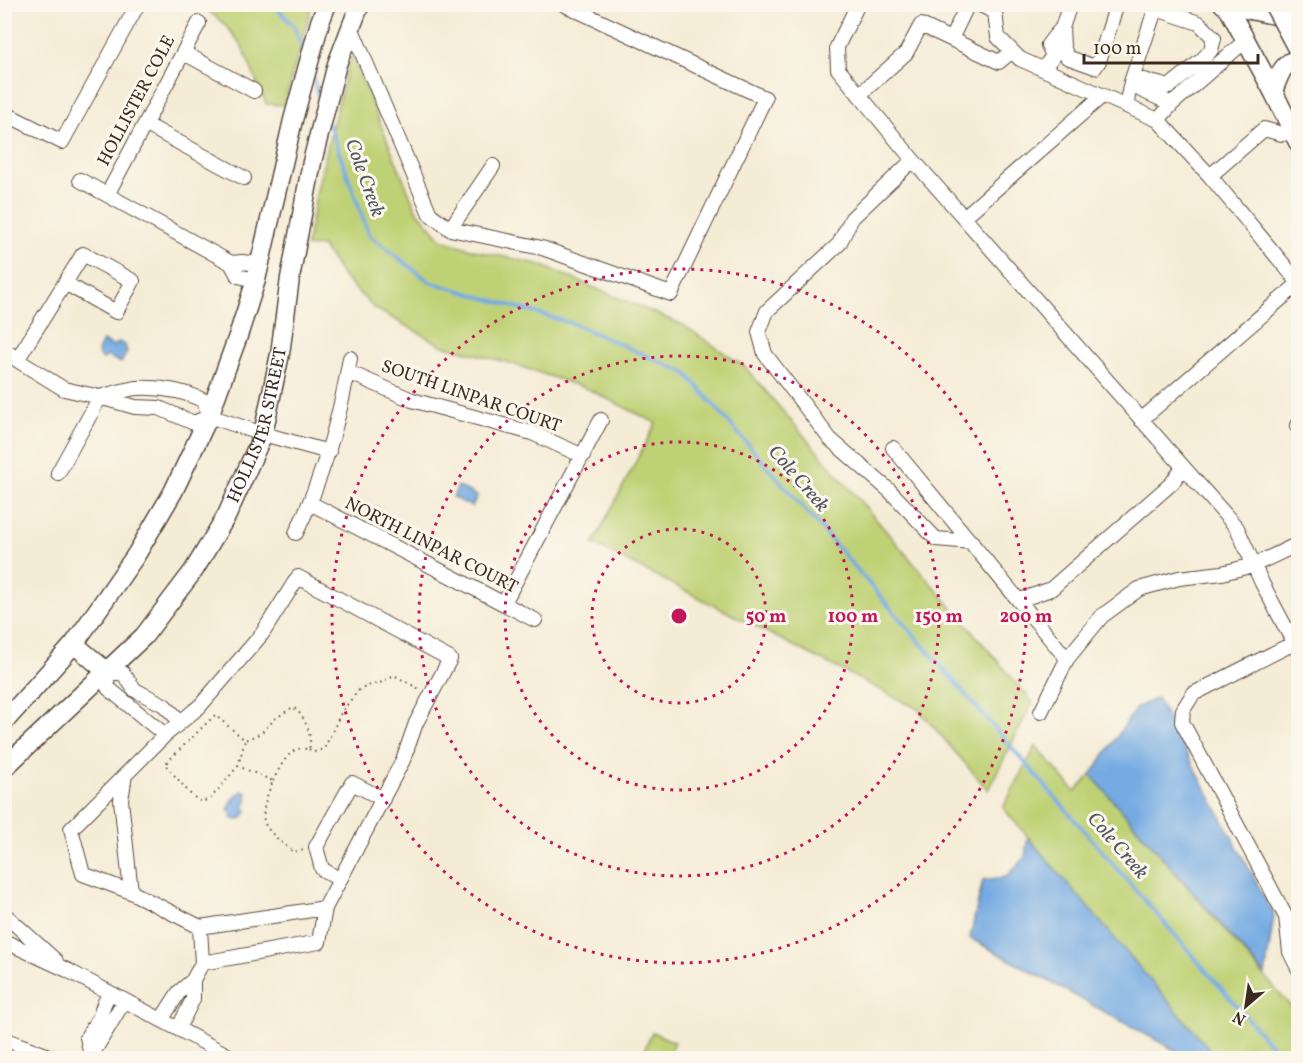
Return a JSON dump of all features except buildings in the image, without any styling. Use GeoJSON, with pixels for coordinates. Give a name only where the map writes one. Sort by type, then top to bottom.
{"type":"FeatureCollection","features":[{"type":"Feature","properties":{"kind":"highway"},"geometry":{"type":"LineString","coordinates":[[1275,4],[1299,48]]}},
{"type":"Feature","properties":{"kind":"main road"},"geometry":{"type":"LineString","coordinates":[[4,722],[74,644],[136,555],[173,492],[209,416],[258,272],[292,120],[327,4]]}},
{"type":"Feature","properties":{"kind":"main road","name":"HOLLISTER STREET"},"geometry":{"type":"LineString","coordinates":[[4,768],[144,636],[194,570],[227,515],[263,434],[280,354],[290,278],[312,162],[337,64],[360,4]]}},
{"type":"Feature","properties":{"kind":"main road"},"geometry":{"type":"LineString","coordinates":[[1225,5],[1299,20]]}},
{"type":"Feature","properties":{"kind":"main road"},"geometry":{"type":"LineString","coordinates":[[1225,5],[1296,137]]}},
{"type":"Feature","properties":{"kind":"main road"},"geometry":{"type":"LineString","coordinates":[[1273,91],[1282,69],[1290,60],[1299,59]]}},
{"type":"Feature","properties":{"kind":"main road"},"geometry":{"type":"LineString","coordinates":[[74,644],[106,671]]}},
{"type":"Feature","properties":{"kind":"street"},"geometry":{"type":"LineString","coordinates":[[4,113],[62,142],[138,4]]}},
{"type":"Feature","properties":{"kind":"street"},"geometry":{"type":"LineString","coordinates":[[351,27],[430,214],[450,229],[542,248],[671,294],[765,98],[563,4]]}},
{"type":"Feature","properties":{"kind":"street"},"geometry":{"type":"LineString","coordinates":[[858,4],[837,47],[838,69],[913,160],[1237,528],[1262,583],[1297,647],[1193,694],[1183,710],[1182,722],[1286,917],[1290,952],[1299,968]]}},
{"type":"Feature","properties":{"kind":"street"},"geometry":{"type":"LineString","coordinates":[[951,39],[968,4]]}},
{"type":"Feature","properties":{"kind":"street"},"geometry":{"type":"LineString","coordinates":[[978,4],[996,8],[998,37],[1020,59],[1158,120],[1210,176],[1299,283],[1141,420]]}},
{"type":"Feature","properties":{"kind":"street"},"geometry":{"type":"LineString","coordinates":[[1043,69],[1060,56],[1063,46],[1058,32],[1070,4]]}},
{"type":"Feature","properties":{"kind":"street"},"geometry":{"type":"LineString","coordinates":[[1060,56],[1095,67],[1118,4]]}},
{"type":"Feature","properties":{"kind":"street"},"geometry":{"type":"LineString","coordinates":[[1086,88],[1103,59],[1119,12],[1118,4]]}},
{"type":"Feature","properties":{"kind":"street"},"geometry":{"type":"LineString","coordinates":[[1126,106],[1131,82],[1156,7],[1199,22],[1214,38],[1211,50],[1202,60],[1169,87],[1144,80],[1131,82]]}},
{"type":"Feature","properties":{"kind":"street","name":"HOLLISTER COLE"},"geometry":{"type":"LineString","coordinates":[[107,195],[199,23]]}},
{"type":"Feature","properties":{"kind":"street"},"geometry":{"type":"LineString","coordinates":[[859,95],[906,53],[921,25],[999,62],[1012,51]]}},
{"type":"Feature","properties":{"kind":"street"},"geometry":{"type":"LineString","coordinates":[[1158,120],[1172,104],[1245,41]]}},
{"type":"Feature","properties":{"kind":"street"},"geometry":{"type":"LineString","coordinates":[[184,53],[254,91]]}},
{"type":"Feature","properties":{"kind":"street"},"geometry":{"type":"LineString","coordinates":[[1060,56],[1095,72]]}},
{"type":"Feature","properties":{"kind":"street"},"geometry":{"type":"LineString","coordinates":[[1131,82],[1142,90],[1172,104]]}},
{"type":"Feature","properties":{"kind":"street"},"geometry":{"type":"LineString","coordinates":[[964,217],[1102,96]]}},
{"type":"Feature","properties":{"kind":"street"},"geometry":{"type":"LineString","coordinates":[[145,124],[244,177]]}},
{"type":"Feature","properties":{"kind":"street"},"geometry":{"type":"LineString","coordinates":[[1210,176],[1264,129],[1296,137]]}},
{"type":"Feature","properties":{"kind":"street"},"geometry":{"type":"LineString","coordinates":[[913,160],[852,218],[839,244],[767,311],[759,332],[765,354],[830,439],[890,491],[936,539],[972,542]]}},
{"type":"Feature","properties":{"kind":"street"},"geometry":{"type":"LineString","coordinates":[[450,229],[493,166]]}},
{"type":"Feature","properties":{"kind":"street"},"geometry":{"type":"LineString","coordinates":[[80,180],[231,263],[242,261],[258,272]]}},
{"type":"Feature","properties":{"kind":"street"},"geometry":{"type":"LineString","coordinates":[[17,360],[83,254],[133,281],[117,312],[65,283]]}},
{"type":"Feature","properties":{"kind":"street"},"geometry":{"type":"LineString","coordinates":[[4,349],[17,360],[64,389],[135,407],[159,408],[194,423],[209,416],[329,452]]}},
{"type":"Feature","properties":{"kind":"street"},"geometry":{"type":"LineString","coordinates":[[297,533],[329,452],[350,358]]}},
{"type":"Feature","properties":{"kind":"street","name":"SOUTH LINPAR COURT"},"geometry":{"type":"LineString","coordinates":[[348,372],[412,400],[532,433],[583,456]]}},
{"type":"Feature","properties":{"kind":"street"},"geometry":{"type":"LineString","coordinates":[[58,473],[100,397],[136,388],[164,389],[191,394],[203,400],[209,416]]}},
{"type":"Feature","properties":{"kind":"street"},"geometry":{"type":"LineString","coordinates":[[504,603],[601,420]]}},
{"type":"Feature","properties":{"kind":"street"},"geometry":{"type":"LineString","coordinates":[[893,448],[1067,658]]}},
{"type":"Feature","properties":{"kind":"street"},"geometry":{"type":"LineString","coordinates":[[1020,600],[1051,589],[1172,483],[1183,467]]}},
{"type":"Feature","properties":{"kind":"street","name":"NORTH LINPAR COURT"},"geometry":{"type":"LineString","coordinates":[[310,503],[535,620]]}},
{"type":"Feature","properties":{"kind":"street"},"geometry":{"type":"LineString","coordinates":[[1041,712],[1067,658],[1102,616],[1139,589],[1179,578],[1222,573],[1254,565],[1299,544]]}},
{"type":"Feature","properties":{"kind":"street"},"geometry":{"type":"LineString","coordinates":[[202,963],[319,942],[325,908],[403,760],[416,723],[450,659],[298,577],[262,634],[200,706],[165,735],[71,829],[83,874],[131,892],[200,927],[325,908]]}},
{"type":"Feature","properties":{"kind":"street"},"geometry":{"type":"LineString","coordinates":[[165,735],[108,688],[106,671],[123,673],[135,690],[164,705],[181,722]]}},
{"type":"Feature","properties":{"kind":"street"},"geometry":{"type":"LineString","coordinates":[[125,776],[121,800],[131,892]]}},
{"type":"Feature","properties":{"kind":"street"},"geometry":{"type":"LineString","coordinates":[[340,880],[322,869],[316,847],[352,783],[383,799]]}},
{"type":"Feature","properties":{"kind":"street"},"geometry":{"type":"LineString","coordinates":[[4,914],[67,970]]}},
{"type":"Feature","properties":{"kind":"street"},"geometry":{"type":"LineString","coordinates":[[161,1020],[179,992],[193,980],[202,963],[200,927]]}},
{"type":"Feature","properties":{"kind":"street"},"geometry":{"type":"LineString","coordinates":[[4,941],[67,970],[233,1059]]}},
{"type":"Feature","properties":{"kind":"street"},"geometry":{"type":"LineString","coordinates":[[178,1029],[193,999],[193,980]]}},
{"type":"Feature","properties":{"kind":"street"},"geometry":{"type":"LineString","coordinates":[[93,1053],[103,1003],[110,993]]}},
{"type":"Feature","properties":{"kind":"street"},"geometry":{"type":"LineString","coordinates":[[93,1053],[124,1000]]}},
{"type":"Feature","properties":{"kind":"street"},"geometry":{"type":"LineString","coordinates":[[4,1039],[54,1059]]}},
{"type":"Feature","properties":{"kind":"path"},"geometry":{"type":"LineString","coordinates":[[316,847],[293,852],[265,824],[264,808],[273,781],[292,752],[300,748],[314,752],[324,749],[342,711],[358,691],[366,686],[380,683],[394,675],[430,695]]}},
{"type":"Feature","properties":{"kind":"path"},"geometry":{"type":"LineString","coordinates":[[245,740],[261,733],[276,718],[293,707],[303,718],[311,741],[309,749]]}},
{"type":"Feature","properties":{"kind":"path"},"geometry":{"type":"LineString","coordinates":[[215,715],[245,740],[238,766],[212,798],[202,802],[192,796],[165,764],[215,715]]}},
{"type":"Feature","properties":{"kind":"path"},"geometry":{"type":"LineString","coordinates":[[238,766],[273,781]]}},
{"type":"Feature","properties":{"kind":"green space"},"geometry":{"type":"Polygon","coordinates":[[[202,5],[312,5],[284,105],[266,104],[241,44],[225,25],[202,5]]]}},
{"type":"Feature","properties":{"kind":"green space"},"geometry":{"type":"Polygon","coordinates":[[[352,56],[416,209],[442,240],[481,252],[538,264],[683,325],[745,367],[1033,702],[988,790],[918,709],[593,544],[656,423],[588,389],[513,364],[441,345],[374,308],[344,278],[322,246],[306,247],[318,186],[352,56]]]}},
{"type":"Feature","properties":{"kind":"green space"},"geometry":{"type":"Polygon","coordinates":[[[1036,746],[1075,792],[1091,775],[1298,1015],[1298,1058],[1189,1058],[970,938],[983,880],[1006,877],[1025,857],[1028,837],[1003,808],[1036,746]]]}},
{"type":"Feature","properties":{"kind":"green space"},"geometry":{"type":"Polygon","coordinates":[[[652,1032],[674,1042],[667,1058],[641,1058],[652,1032]]]}},
{"type":"Feature","properties":{"kind":"water"},"geometry":{"type":"Polygon","coordinates":[[[103,341],[113,346],[119,342],[125,345],[127,352],[121,363],[108,356],[103,359],[99,356],[98,351],[103,341]]]}},
{"type":"Feature","properties":{"kind":"water"},"geometry":{"type":"Polygon","coordinates":[[[458,486],[477,496],[472,507],[453,497],[458,486]]]}},
{"type":"Feature","properties":{"kind":"water"},"geometry":{"type":"Polygon","coordinates":[[[1157,698],[1274,915],[1265,975],[1091,775],[1136,708],[1157,698]]]}},
{"type":"Feature","properties":{"kind":"water"},"geometry":{"type":"Polygon","coordinates":[[[242,791],[247,793],[248,799],[244,808],[247,810],[243,818],[237,820],[232,818],[232,813],[228,810],[233,799],[242,791]]]}},
{"type":"Feature","properties":{"kind":"water"},"geometry":{"type":"Polygon","coordinates":[[[1028,837],[1217,1058],[1189,1058],[970,938],[983,880],[1007,877],[1025,857],[1028,837]]]}},
{"type":"Feature","properties":{"kind":"waterway","name":"Cole Creek"},"geometry":{"type":"LineString","coordinates":[[273,4],[295,27],[304,54]]}},
{"type":"Feature","properties":{"kind":"waterway","name":"Cole Creek"},"geometry":{"type":"LineString","coordinates":[[312,76],[320,100]]}},
{"type":"Feature","properties":{"kind":"waterway","name":"Cole Creek"},"geometry":{"type":"LineString","coordinates":[[329,124],[369,235],[430,282],[574,324],[686,373],[1282,1058]]}}]}
